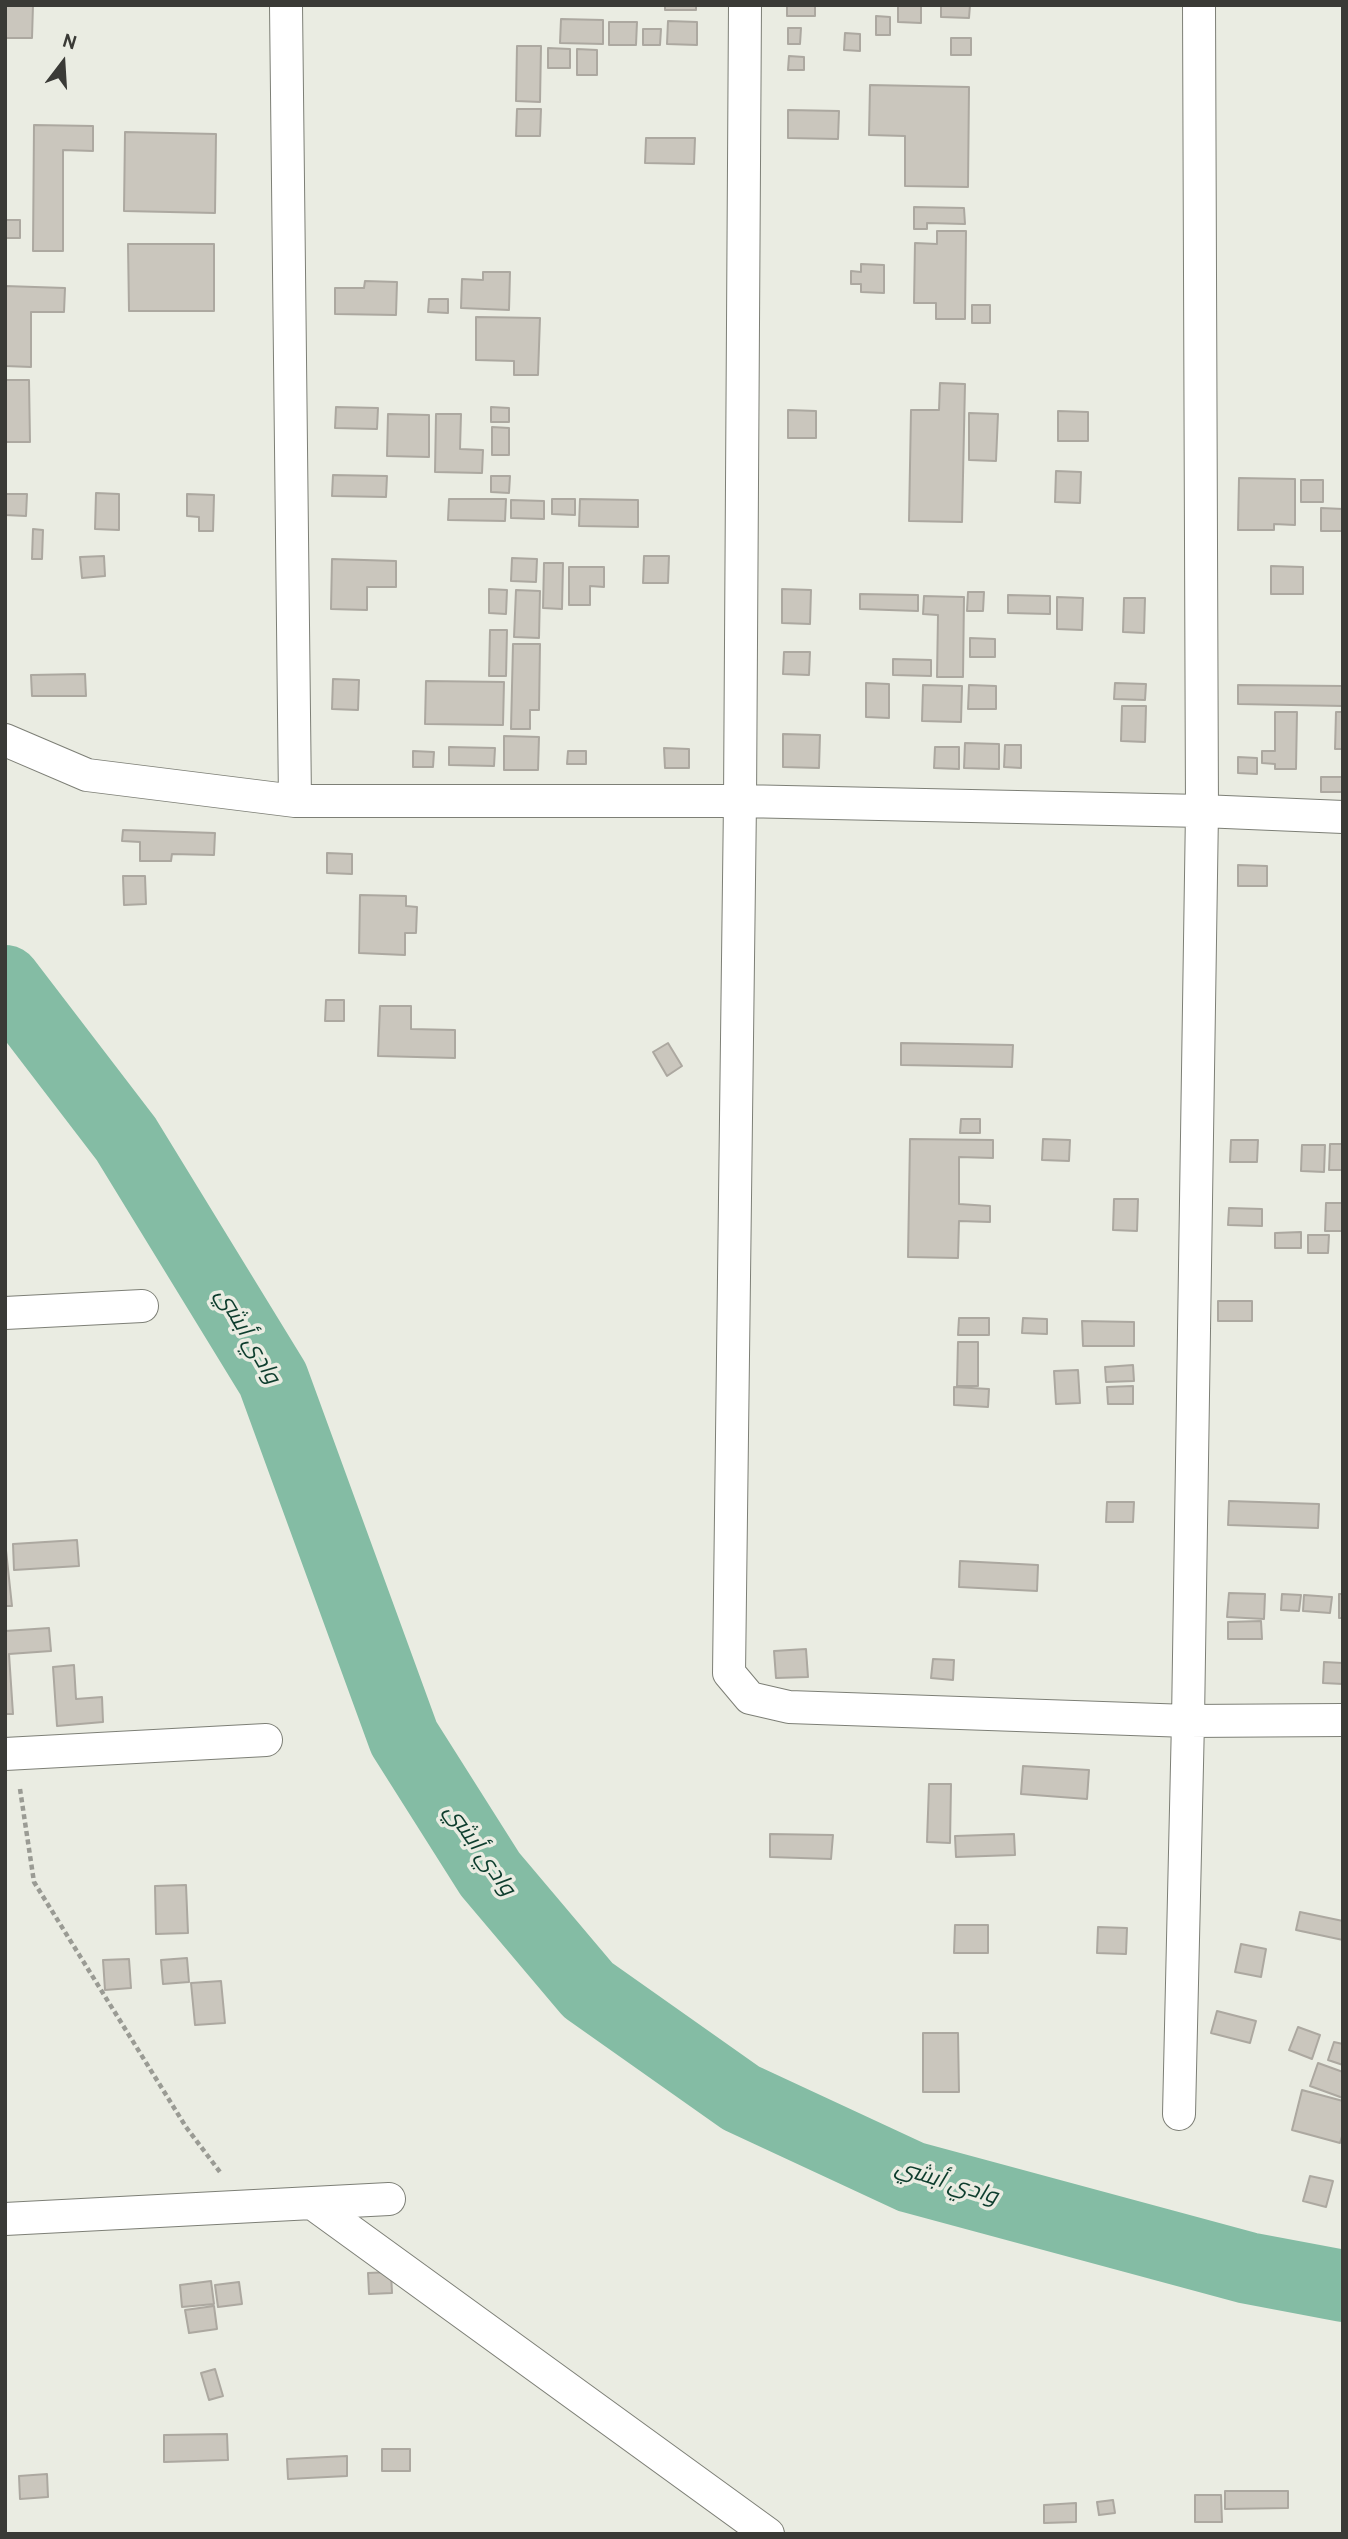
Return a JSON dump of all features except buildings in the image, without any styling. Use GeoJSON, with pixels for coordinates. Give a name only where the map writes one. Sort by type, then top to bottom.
{"type":"FeatureCollection","features":[{"type":"Feature","properties":{"kind":"street"},"geometry":{"type":"LineString","coordinates":[[286,5],[295,801]]}},
{"type":"Feature","properties":{"kind":"street"},"geometry":{"type":"LineString","coordinates":[[746,5],[740,801],[729,1673],[750,1698],[789,1707],[1188,1721],[1343,1720]]}},
{"type":"Feature","properties":{"kind":"street"},"geometry":{"type":"LineString","coordinates":[[1179,2113],[1202,811],[1199,5]]}},
{"type":"Feature","properties":{"kind":"street"},"geometry":{"type":"LineString","coordinates":[[5,740],[87,775],[295,801],[740,801],[1202,811],[1343,817]]}},
{"type":"Feature","properties":{"kind":"street"},"geometry":{"type":"LineString","coordinates":[[5,1313],[142,1306]]}},
{"type":"Feature","properties":{"kind":"street"},"geometry":{"type":"LineString","coordinates":[[10,1753],[266,1740]]}},
{"type":"Feature","properties":{"kind":"street"},"geometry":{"type":"LineString","coordinates":[[5,2219],[388,2199]]}},
{"type":"Feature","properties":{"kind":"street"},"geometry":{"type":"LineString","coordinates":[[312,2203],[768,2534]]}},
{"type":"Feature","properties":{"kind":"path"},"geometry":{"type":"LineString","coordinates":[[10,1753],[34,1882],[186,2127],[245,2206]]}},
{"type":"Feature","properties":{"kind":"waterway","name":"وادي أبشي"},"geometry":{"type":"LineString","coordinates":[[5,981],[126,1139],[273,1379],[404,1738],[490,1874],[588,1990],[741,2098],[911,2177],[1248,2268],[1343,2286]]}}]}
